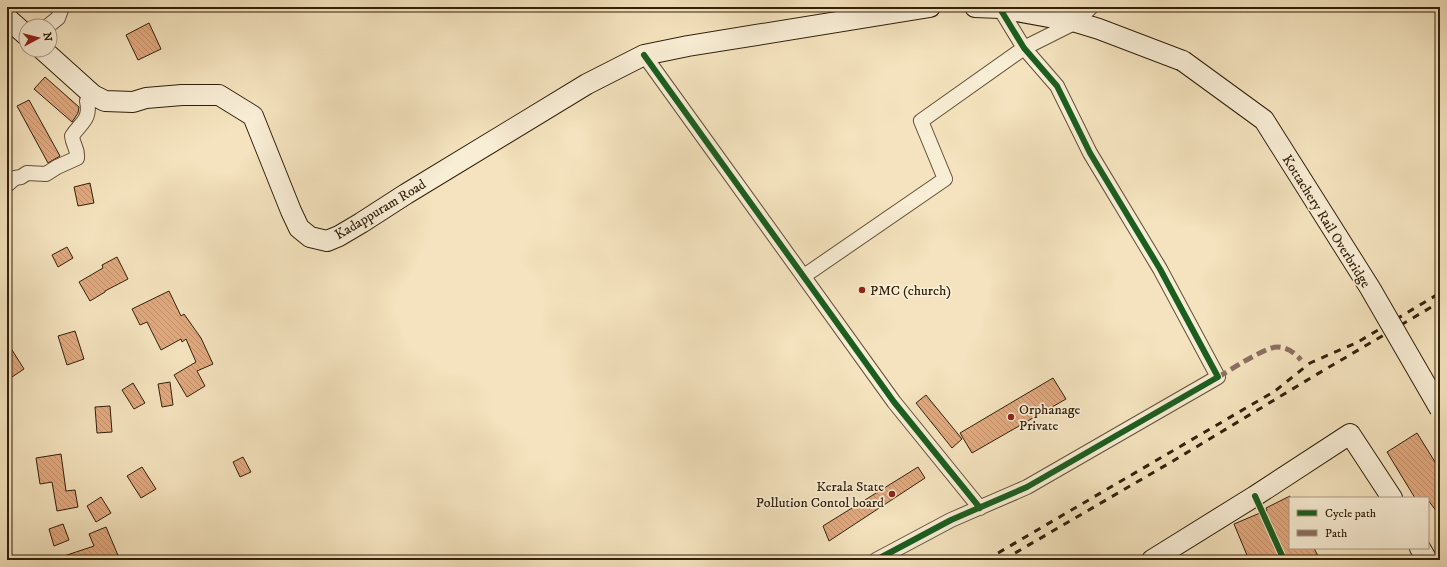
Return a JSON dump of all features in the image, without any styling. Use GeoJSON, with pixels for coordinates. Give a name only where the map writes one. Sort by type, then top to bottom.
{"type":"FeatureCollection","features":[{"type":"Feature","properties":{"kind":"main road","name":"Kadappuram Road"},"geometry":{"type":"LineString","coordinates":[[52,58],[93,95],[106,101],[133,102],[146,98],[219,95],[253,116],[291,211],[300,228],[310,237],[327,241],[361,223],[406,194],[588,84],[644,55],[711,42],[930,7]]}},
{"type":"Feature","properties":{"kind":"main road","name":"Kottachery Rail Overbridge"},"geometry":{"type":"LineString","coordinates":[[975,7],[1000,8],[1076,22],[1099,29],[1183,61],[1264,120],[1370,288],[1440,409]]}},
{"type":"Feature","properties":{"kind":"main road"},"geometry":{"type":"LineString","coordinates":[[7,18],[18,28]]}},
{"type":"Feature","properties":{"kind":"main road"},"geometry":{"type":"LineString","coordinates":[[1152,560],[1255,496],[1350,434],[1391,497]]}},
{"type":"Feature","properties":{"kind":"main road"},"geometry":{"type":"LineString","coordinates":[[1421,549],[1427,560]]}},
{"type":"Feature","properties":{"kind":"street"},"geometry":{"type":"LineString","coordinates":[[58,18],[62,7]]}},
{"type":"Feature","properties":{"kind":"street"},"geometry":{"type":"LineString","coordinates":[[804,276],[946,178],[920,121],[1024,48],[1076,22],[1091,7]]}},
{"type":"Feature","properties":{"kind":"street"},"geometry":{"type":"LineString","coordinates":[[876,560],[951,520],[1027,487],[1218,377],[1160,270],[1090,153],[1056,86],[1024,48],[1000,8]]}},
{"type":"Feature","properties":{"kind":"street"},"geometry":{"type":"LineString","coordinates":[[644,55],[894,402],[980,508]]}},
{"type":"Feature","properties":{"kind":"street"},"geometry":{"type":"LineString","coordinates":[[7,184],[15,178],[21,177],[27,173],[46,174],[76,158],[78,151],[73,143],[72,136],[87,117],[89,111],[87,101],[93,95]]}},
{"type":"Feature","properties":{"kind":"building"},"geometry":{"type":"Polygon","coordinates":[[[149,23],[161,49],[138,60],[126,35],[149,23]]]}},
{"type":"Feature","properties":{"kind":"building"},"geometry":{"type":"Polygon","coordinates":[[[45,77],[79,107],[78,113],[72,122],[34,89],[45,77]]]}},
{"type":"Feature","properties":{"kind":"building"},"geometry":{"type":"Polygon","coordinates":[[[29,100],[60,156],[48,163],[17,106],[29,100]]]}},
{"type":"Feature","properties":{"kind":"building"},"geometry":{"type":"Polygon","coordinates":[[[90,183],[94,203],[78,206],[74,187],[90,183]]]}},
{"type":"Feature","properties":{"kind":"building"},"geometry":{"type":"Polygon","coordinates":[[[67,247],[73,258],[58,267],[52,255],[67,247]]]}},
{"type":"Feature","properties":{"kind":"building"},"geometry":{"type":"Polygon","coordinates":[[[117,257],[128,279],[90,301],[79,282],[103,268],[102,265],[117,257]]]}},
{"type":"Feature","properties":{"kind":"building"},"geometry":{"type":"Polygon","coordinates":[[[169,291],[181,316],[184,314],[201,338],[213,364],[197,371],[205,386],[187,397],[174,375],[196,362],[186,339],[182,342],[181,339],[161,350],[147,322],[140,325],[132,309],[169,291]]]}},
{"type":"Feature","properties":{"kind":"building"},"geometry":{"type":"Polygon","coordinates":[[[75,331],[84,359],[67,365],[58,336],[75,331]]]}},
{"type":"Feature","properties":{"kind":"building"},"geometry":{"type":"Polygon","coordinates":[[[7,342],[24,369],[12,377],[7,369],[7,342]]]}},
{"type":"Feature","properties":{"kind":"building","name":"Orphanage Private"},"geometry":{"type":"Polygon","coordinates":[[[1053,378],[1066,399],[972,453],[960,433],[1053,378]]]}},
{"type":"Feature","properties":{"kind":"building"},"geometry":{"type":"Polygon","coordinates":[[[170,382],[173,405],[162,407],[158,384],[170,382]]]}},
{"type":"Feature","properties":{"kind":"building"},"geometry":{"type":"Polygon","coordinates":[[[133,383],[145,403],[134,409],[122,390],[133,383]]]}},
{"type":"Feature","properties":{"kind":"building"},"geometry":{"type":"Polygon","coordinates":[[[926,395],[962,439],[952,448],[916,403],[926,395]]]}},
{"type":"Feature","properties":{"kind":"building"},"geometry":{"type":"Polygon","coordinates":[[[110,406],[112,432],[97,433],[95,407],[110,406]]]}},
{"type":"Feature","properties":{"kind":"building"},"geometry":{"type":"Polygon","coordinates":[[[1417,433],[1440,470],[1440,516],[1429,501],[1429,497],[1414,497],[1387,452],[1417,433]]]}},
{"type":"Feature","properties":{"kind":"building"},"geometry":{"type":"Polygon","coordinates":[[[61,454],[66,491],[75,490],[78,507],[57,511],[52,482],[40,484],[36,458],[61,454]]]}},
{"type":"Feature","properties":{"kind":"building"},"geometry":{"type":"Polygon","coordinates":[[[243,457],[251,472],[240,477],[233,462],[243,457]]]}},
{"type":"Feature","properties":{"kind":"building"},"geometry":{"type":"Polygon","coordinates":[[[142,467],[156,489],[141,498],[127,476],[142,467]]]}},
{"type":"Feature","properties":{"kind":"building"},"geometry":{"type":"Polygon","coordinates":[[[918,467],[925,478],[829,541],[823,526],[918,467]]]}},
{"type":"Feature","properties":{"kind":"building"},"geometry":{"type":"Polygon","coordinates":[[[1290,496],[1289,549],[1314,549],[1320,560],[1249,560],[1234,524],[1267,510],[1266,508],[1290,496]]]}},
{"type":"Feature","properties":{"kind":"building"},"geometry":{"type":"Polygon","coordinates":[[[101,497],[111,513],[96,522],[87,506],[101,497]]]}},
{"type":"Feature","properties":{"kind":"building"},"geometry":{"type":"Polygon","coordinates":[[[63,524],[69,540],[54,546],[49,529],[63,524]]]}},
{"type":"Feature","properties":{"kind":"building"},"geometry":{"type":"Polygon","coordinates":[[[106,527],[120,560],[58,560],[58,558],[94,546],[89,534],[106,527]]]}},
{"type":"Feature","properties":{"kind":"railway"},"geometry":{"type":"LineString","coordinates":[[986,560],[1275,391],[1310,363],[1358,342],[1440,293]]}},
{"type":"Feature","properties":{"kind":"railway"},"geometry":{"type":"LineString","coordinates":[[1003,560],[1440,302]]}},
{"type":"Feature","properties":{"kind":"marked path"},"geometry":{"type":"LineString","coordinates":[[1218,377],[1271,348],[1281,347],[1287,349],[1301,360]]}},
{"type":"Feature","properties":{"kind":"cycle path"},"geometry":{"type":"LineString","coordinates":[[876,560],[951,520],[1027,487],[1218,377],[1160,269],[1090,153],[1057,86],[1024,48],[999,7]]}},
{"type":"Feature","properties":{"kind":"cycle path"},"geometry":{"type":"LineString","coordinates":[[644,55],[894,402],[980,508]]}},
{"type":"Feature","properties":{"kind":"cycle path"},"geometry":{"type":"LineString","coordinates":[[1255,496],[1284,560]]}},
{"type":"Feature","properties":{"kind":"place","name":"PMC (church)"},"geometry":{"type":"Point","coordinates":[862,290]}},
{"type":"Feature","properties":{"kind":"place","name":"Orphanage Private"},"geometry":{"type":"Point","coordinates":[1011,417]}},
{"type":"Feature","properties":{"kind":"place","name":"Kerala State Pollution Contol board"},"geometry":{"type":"Point","coordinates":[892,494]}}]}
